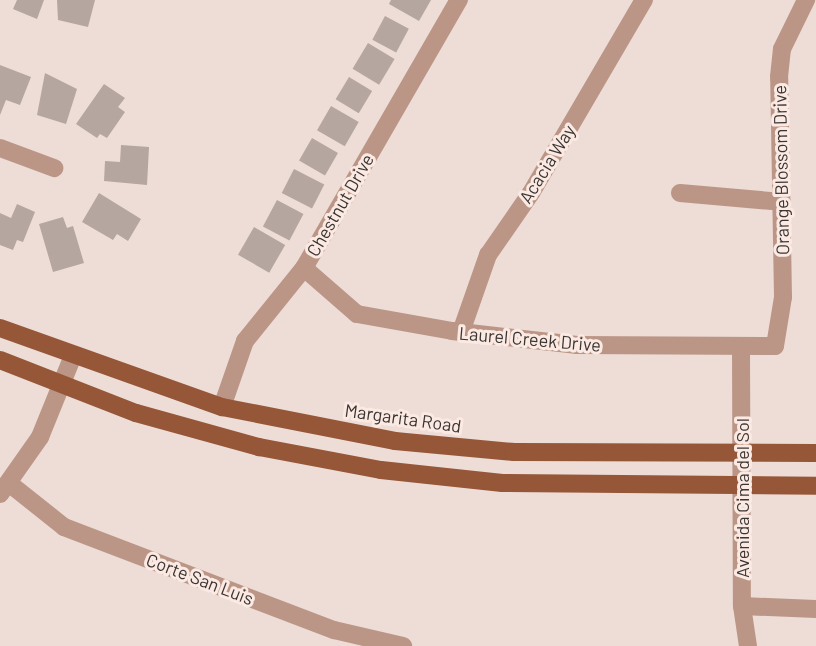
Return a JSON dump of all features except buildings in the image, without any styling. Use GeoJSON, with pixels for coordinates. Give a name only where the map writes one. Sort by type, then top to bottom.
{"type":"FeatureCollection","features":[{"type":"Feature","properties":{"kind":"main road","name":"Margarita Road"},"geometry":{"type":"LineString","coordinates":[[0,328],[72,358],[222,407],[395,441],[514,452],[816,453]]}},
{"type":"Feature","properties":{"kind":"main road"},"geometry":{"type":"LineString","coordinates":[[0,360],[135,413],[260,447],[381,470],[502,482],[816,486]]}},
{"type":"Feature","properties":{"kind":"street","name":"Chestnut Drive"},"geometry":{"type":"LineString","coordinates":[[222,407],[245,341],[304,268],[459,0]]}},
{"type":"Feature","properties":{"kind":"street","name":"Acacia Way"},"geometry":{"type":"LineString","coordinates":[[461,332],[488,255],[531,192],[644,0]]}},
{"type":"Feature","properties":{"kind":"street","name":"Orange Blossom Drive"},"geometry":{"type":"LineString","coordinates":[[775,346],[783,297],[782,49],[806,0]]}},
{"type":"Feature","properties":{"kind":"street"},"geometry":{"type":"LineString","coordinates":[[0,148],[54,169]]}},
{"type":"Feature","properties":{"kind":"street"},"geometry":{"type":"LineString","coordinates":[[680,193],[782,202]]}},
{"type":"Feature","properties":{"kind":"street","name":"Laurel Creek Drive"},"geometry":{"type":"LineString","coordinates":[[304,268],[357,314],[461,332],[577,345],[741,350],[775,346]]}},
{"type":"Feature","properties":{"kind":"street","name":"Avenida Cima del Sol"},"geometry":{"type":"LineString","coordinates":[[741,350],[742,606],[748,646]]}},
{"type":"Feature","properties":{"kind":"street"},"geometry":{"type":"LineString","coordinates":[[5,489],[40,437],[72,358]]}},
{"type":"Feature","properties":{"kind":"street","name":"Corte San Luis"},"geometry":{"type":"LineString","coordinates":[[5,489],[64,527],[334,630],[403,646]]}},
{"type":"Feature","properties":{"kind":"street"},"geometry":{"type":"LineString","coordinates":[[742,606],[816,609]]}}]}
